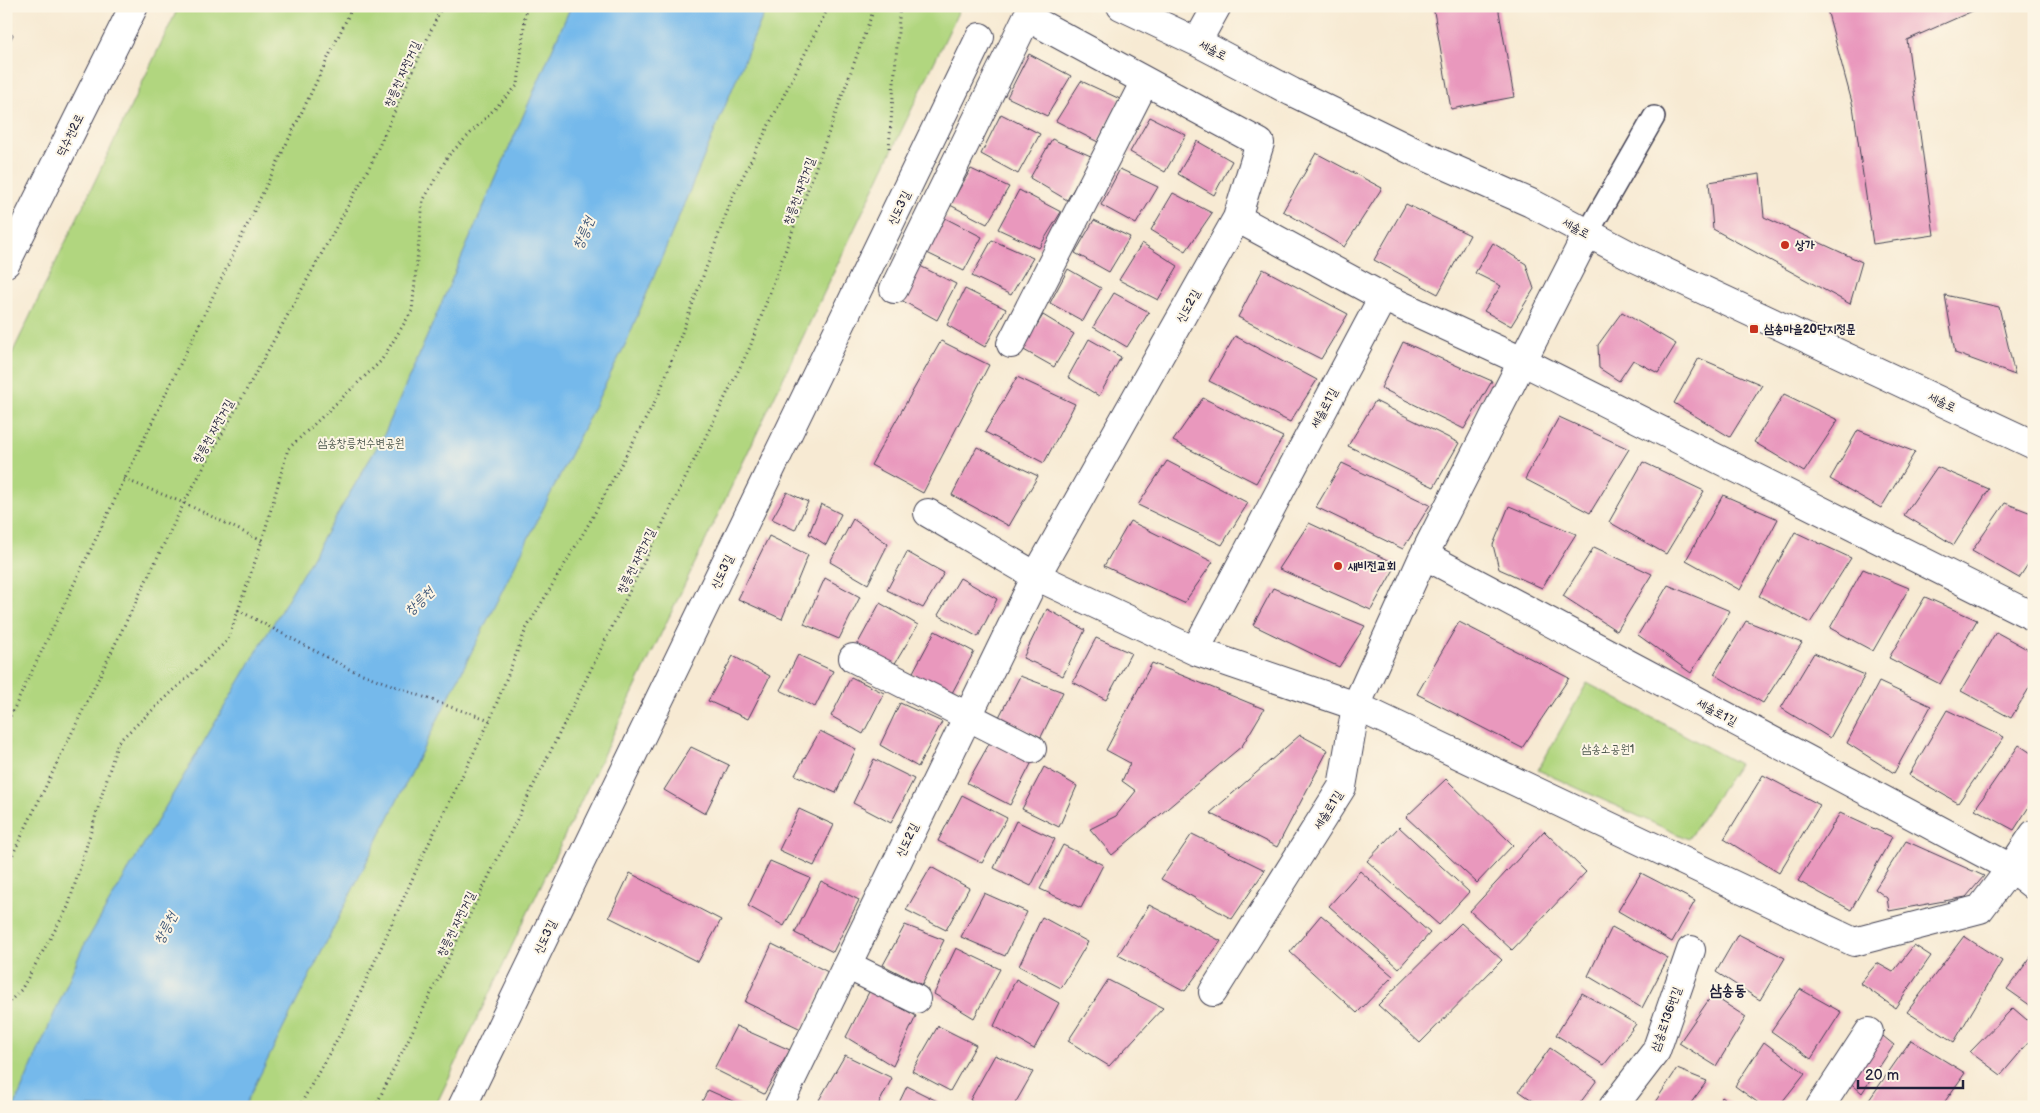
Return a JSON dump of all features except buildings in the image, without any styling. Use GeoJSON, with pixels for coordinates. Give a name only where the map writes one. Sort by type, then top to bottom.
{"type":"FeatureCollection","features":[{"type":"Feature","properties":{"kind":"street","name":"덕수천2로"},"geometry":{"type":"LineString","coordinates":[[6,264],[134,6]]}},
{"type":"Feature","properties":{"kind":"street","name":"세솔로"},"geometry":{"type":"LineString","coordinates":[[1121,6],[1197,42],[1292,92],[1413,151],[1531,203],[1587,234],[2034,445]]}},
{"type":"Feature","properties":{"kind":"street"},"geometry":{"type":"LineString","coordinates":[[1197,42],[1217,6]]}},
{"type":"Feature","properties":{"kind":"street","name":"신도2길"},"geometry":{"type":"LineString","coordinates":[[778,1107],[1036,576],[1237,218],[1260,143],[1027,18],[894,289]]}},
{"type":"Feature","properties":{"kind":"street","name":"신도3길"},"geometry":{"type":"LineString","coordinates":[[462,1107],[980,37]]}},
{"type":"Feature","properties":{"kind":"street"},"geometry":{"type":"LineString","coordinates":[[1011,344],[1145,81]]}},
{"type":"Feature","properties":{"kind":"street"},"geometry":{"type":"LineString","coordinates":[[1237,218],[1383,297],[1522,360],[2034,617]]}},
{"type":"Feature","properties":{"kind":"street","name":"세솔로1길"},"geometry":{"type":"LineString","coordinates":[[1213,992],[1342,787],[1356,706],[1424,555],[1587,234]]}},
{"type":"Feature","properties":{"kind":"street","name":"세솔로1길"},"geometry":{"type":"LineString","coordinates":[[1195,652],[1383,297]]}},
{"type":"Feature","properties":{"kind":"street"},"geometry":{"type":"LineString","coordinates":[[928,513],[1036,576],[1195,652],[1356,706],[1854,942],[1980,909],[2034,834]]}},
{"type":"Feature","properties":{"kind":"street","name":"세솔로1길"},"geometry":{"type":"LineString","coordinates":[[1424,555],[2011,868],[2034,886]]}},
{"type":"Feature","properties":{"kind":"street"},"geometry":{"type":"LineString","coordinates":[[853,658],[1032,749]]}},
{"type":"Feature","properties":{"kind":"street","name":"삼송로136번길"},"geometry":{"type":"LineString","coordinates":[[1613,1107],[1656,1051],[1691,950]]}},
{"type":"Feature","properties":{"kind":"street"},"geometry":{"type":"LineString","coordinates":[[847,965],[916,998]]}},
{"type":"Feature","properties":{"kind":"street"},"geometry":{"type":"LineString","coordinates":[[1820,1107],[1869,1032]]}},
{"type":"Feature","properties":{"kind":"lane"},"geometry":{"type":"LineString","coordinates":[[1587,234],[1654,117]]}},
{"type":"Feature","properties":{"kind":"path"},"geometry":{"type":"LineString","coordinates":[[6,725],[353,6]]}},
{"type":"Feature","properties":{"kind":"path","name":"창릉천 자전거길"},"geometry":{"type":"LineString","coordinates":[[6,868],[184,503],[371,164],[442,6]]}},
{"type":"Feature","properties":{"kind":"path"},"geometry":{"type":"LineString","coordinates":[[6,1005],[21,990],[68,907],[118,742],[228,640],[262,541],[288,449],[381,361],[412,311],[423,201],[448,156],[518,84],[526,6]]}},
{"type":"Feature","properties":{"kind":"path"},"geometry":{"type":"LineString","coordinates":[[299,1107],[348,1020],[425,851],[490,720],[526,629],[590,522],[659,394],[732,196],[829,6]]}},
{"type":"Feature","properties":{"kind":"path","name":"창릉천 자전거길"},"geometry":{"type":"LineString","coordinates":[[375,1107],[750,347],[876,6]]}},
{"type":"Feature","properties":{"kind":"path"},"geometry":{"type":"LineString","coordinates":[[889,149],[900,6]]}},
{"type":"Feature","properties":{"kind":"path"},"geometry":{"type":"LineString","coordinates":[[124,479],[184,503],[262,541]]}},
{"type":"Feature","properties":{"kind":"path"},"geometry":{"type":"LineString","coordinates":[[238,610],[348,670],[490,720]]}},
{"type":"Feature","properties":{"kind":"green space","name":"삼송창릉천수변공원"},"geometry":{"type":"Polygon","coordinates":[[[179,6],[961,6],[435,1107],[6,1107],[6,366],[179,6]]]}},
{"type":"Feature","properties":{"kind":"green space","name":"삼송소공원1"},"geometry":{"type":"Polygon","coordinates":[[[1587,683],[1739,764],[1688,839],[1538,770],[1587,683]]]}},
{"type":"Feature","properties":{"kind":"water","name":"창릉천"},"geometry":{"type":"Polygon","coordinates":[[[571,6],[767,6],[626,343],[244,1107],[14,1107],[82,949],[384,435],[571,6]]]}},
{"type":"Feature","properties":{"kind":"place","name":"상가"},"geometry":{"type":"Point","coordinates":[1785,245]}},
{"type":"Feature","properties":{"kind":"place","name":"삼송마을20단지정문"},"geometry":{"type":"Point","coordinates":[1754,329]}},
{"type":"Feature","properties":{"kind":"place","name":"새비전교회"},"geometry":{"type":"Point","coordinates":[1338,566]}},
{"type":"Feature","properties":{"kind":"district","name":"삼송동"},"geometry":{"type":"Point","coordinates":[1728,990]}}]}
